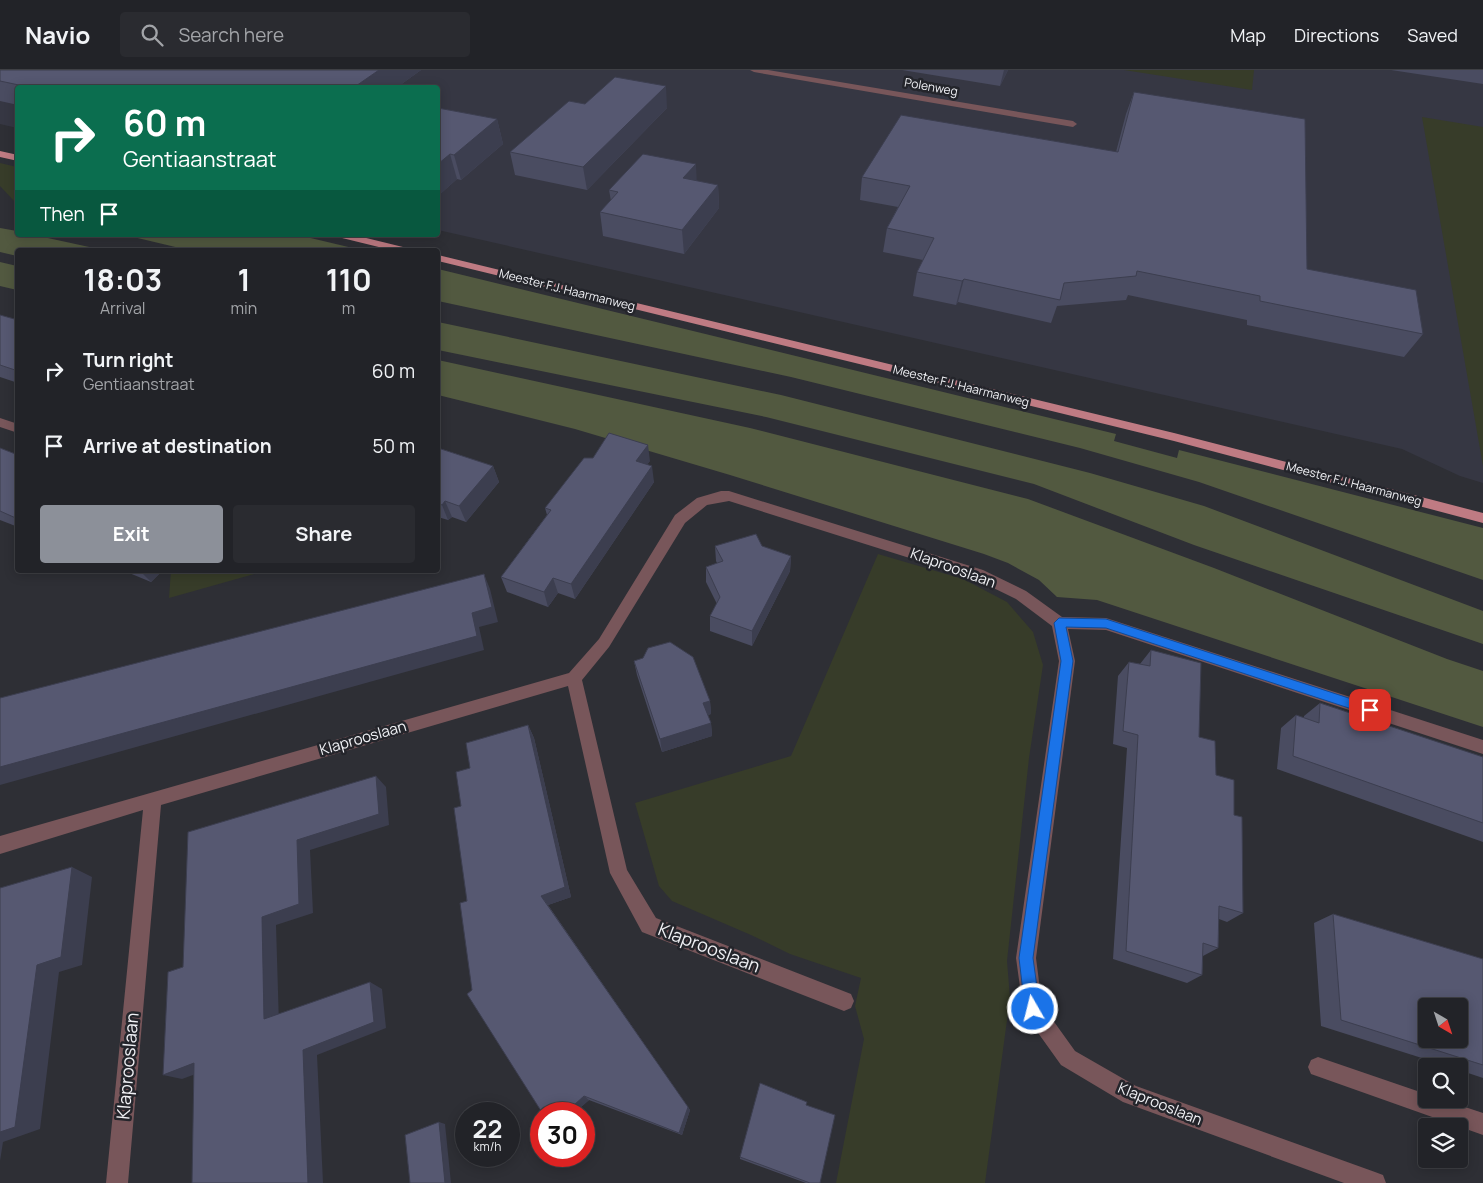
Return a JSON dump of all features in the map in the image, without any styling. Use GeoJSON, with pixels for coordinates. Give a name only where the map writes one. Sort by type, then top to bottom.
{"type":"FeatureCollection","features":[{"type":"Feature","properties":{"kind":"main road"},"geometry":{"type":"LineString","coordinates":[[0,154],[15,157]]}},
{"type":"Feature","properties":{"kind":"main road"},"geometry":{"type":"LineString","coordinates":[[350,237],[395,248]]}},
{"type":"Feature","properties":{"kind":"main road","name":"Meester F.J. Haarmanweg"},"geometry":{"type":"LineString","coordinates":[[440,258],[1174,438],[1483,518]]}},
{"type":"Feature","properties":{"kind":"street","name":"Polenweg"},"geometry":{"type":"LineString","coordinates":[[754,70],[1073,124]]}},
{"type":"Feature","properties":{"kind":"street"},"geometry":{"type":"LineString","coordinates":[[0,422],[15,428]]}},
{"type":"Feature","properties":{"kind":"street","name":"Klaprooslaan"},"geometry":{"type":"LineString","coordinates":[[0,846],[153,799],[574,678],[604,643],[680,519],[695,504],[705,499],[717,496],[740,499],[978,574],[1020,595],[1059,623],[1067,661],[1026,958],[1033,1009],[1068,1058],[1130,1095],[1375,1183]]}},
{"type":"Feature","properties":{"kind":"street"},"geometry":{"type":"LineString","coordinates":[[1059,623],[1106,624],[1483,747]]}},
{"type":"Feature","properties":{"kind":"street","name":"Klaprooslaan"},"geometry":{"type":"LineString","coordinates":[[574,678],[619,873],[649,925],[844,1001]]}},
{"type":"Feature","properties":{"kind":"street","name":"Klaprooslaan"},"geometry":{"type":"LineString","coordinates":[[117,1183],[153,799]]}},
{"type":"Feature","properties":{"kind":"street"},"geometry":{"type":"LineString","coordinates":[[1318,1067],[1483,1124]]}},
{"type":"Feature","properties":{"kind":"shaded area"},"geometry":{"type":"Polygon","coordinates":[[[0,70],[1483,70],[1483,483],[1460,476],[1402,449],[440,230],[440,85],[15,85],[15,128],[0,124],[0,70]]]}},
{"type":"Feature","properties":{"kind":"green space"},"geometry":{"type":"Polygon","coordinates":[[[1124,70],[1254,70],[1252,90],[1124,70]]]}},
{"type":"Feature","properties":{"kind":"green space"},"geometry":{"type":"Polygon","coordinates":[[[1422,117],[1483,127],[1483,466],[1422,117]]]}},
{"type":"Feature","properties":{"kind":"green space"},"geometry":{"type":"Polygon","coordinates":[[[0,163],[15,167],[15,202],[0,186],[0,163]]]}},
{"type":"Feature","properties":{"kind":"green space"},"geometry":{"type":"Polygon","coordinates":[[[0,228],[15,231],[15,237],[43,237],[94,248],[15,248],[15,256],[0,252],[0,228]]]}},
{"type":"Feature","properties":{"kind":"green space"},"geometry":{"type":"Polygon","coordinates":[[[133,237],[306,237],[353,248],[180,248],[133,237]]]}},
{"type":"Feature","properties":{"kind":"green space"},"geometry":{"type":"Polygon","coordinates":[[[0,262],[15,266],[15,290],[0,286],[0,262]]]}},
{"type":"Feature","properties":{"kind":"green space"},"geometry":{"type":"Polygon","coordinates":[[[440,269],[1116,434],[1114,441],[1177,458],[1179,450],[1483,528],[1483,580],[1199,482],[1080,448],[791,377],[440,301],[440,269]]]}},
{"type":"Feature","properties":{"kind":"green space"},"geometry":{"type":"Polygon","coordinates":[[[440,322],[781,395],[1090,473],[1204,506],[1483,611],[1483,644],[1194,545],[1034,484],[766,417],[440,350],[440,322]]]}},
{"type":"Feature","properties":{"kind":"green space"},"geometry":{"type":"Polygon","coordinates":[[[440,360],[750,428],[1028,499],[1214,568],[1447,659],[1483,671],[1483,727],[1097,600],[1057,597],[1039,580],[1008,563],[984,554],[575,429],[440,395],[440,360]]]}},
{"type":"Feature","properties":{"kind":"green space"},"geometry":{"type":"Polygon","coordinates":[[[878,554],[963,579],[1007,602],[1033,632],[1043,665],[1029,758],[1007,961],[1010,998],[985,1183],[836,1183],[864,1039],[855,1006],[861,978],[790,954],[672,901],[659,886],[635,803],[791,756],[878,554]]]}},
{"type":"Feature","properties":{"kind":"green space"},"geometry":{"type":"Polygon","coordinates":[[[171,573],[257,573],[169,598],[171,573]]]}},
{"type":"Feature","properties":{"kind":"building"},"geometry":{"type":"Polygon","coordinates":[[[0,70],[379,70],[357,85],[19,85],[0,81],[0,70]]]}},
{"type":"Feature","properties":{"kind":"building"},"geometry":{"type":"Polygon","coordinates":[[[615,77],[666,86],[583,167],[510,152],[569,101],[585,104],[615,77]]]}},
{"type":"Feature","properties":{"kind":"building"},"geometry":{"type":"Polygon","coordinates":[[[1134,92],[1305,119],[1307,269],[1416,290],[1423,334],[1260,301],[1260,296],[1137,271],[1136,276],[1064,283],[1060,300],[964,279],[962,281],[917,272],[934,238],[887,228],[910,186],[862,177],[901,115],[1118,152],[1134,92]]]}},
{"type":"Feature","properties":{"kind":"building"},"geometry":{"type":"Polygon","coordinates":[[[440,108],[497,119],[454,155],[450,154],[440,162],[440,108]]]}},
{"type":"Feature","properties":{"kind":"building"},"geometry":{"type":"Polygon","coordinates":[[[643,154],[696,164],[683,178],[718,185],[682,230],[600,212],[618,192],[609,190],[643,154]]]}},
{"type":"Feature","properties":{"kind":"building"},"geometry":{"type":"Polygon","coordinates":[[[0,315],[15,319],[15,370],[0,365],[0,315]]]}},
{"type":"Feature","properties":{"kind":"building"},"geometry":{"type":"Polygon","coordinates":[[[609,433],[648,445],[636,461],[652,466],[571,584],[553,578],[544,592],[501,577],[551,510],[545,508],[584,458],[593,458],[609,433]]]}},
{"type":"Feature","properties":{"kind":"building"},"geometry":{"type":"Polygon","coordinates":[[[0,448],[15,454],[15,518],[0,511],[0,448]]]}},
{"type":"Feature","properties":{"kind":"building"},"geometry":{"type":"Polygon","coordinates":[[[440,449],[493,466],[459,506],[445,501],[442,505],[440,504],[440,449]]]}},
{"type":"Feature","properties":{"kind":"building"},"geometry":{"type":"Polygon","coordinates":[[[756,534],[762,546],[791,556],[752,631],[710,616],[720,597],[706,567],[723,561],[715,546],[756,534]]]}},
{"type":"Feature","properties":{"kind":"building"},"geometry":{"type":"Polygon","coordinates":[[[484,574],[492,607],[472,613],[477,636],[0,767],[0,698],[484,574]]]}},
{"type":"Feature","properties":{"kind":"building"},"geometry":{"type":"Polygon","coordinates":[[[670,642],[693,657],[710,701],[703,703],[711,723],[660,739],[634,661],[643,658],[648,648],[670,642]]]}},
{"type":"Feature","properties":{"kind":"building"},"geometry":{"type":"Polygon","coordinates":[[[1151,650],[1201,663],[1199,737],[1215,741],[1216,775],[1234,780],[1234,815],[1242,817],[1243,913],[1219,906],[1218,948],[1203,943],[1202,975],[1126,951],[1138,735],[1123,731],[1129,662],[1150,666],[1151,650]]]}},
{"type":"Feature","properties":{"kind":"building"},"geometry":{"type":"Polygon","coordinates":[[[1320,703],[1483,757],[1483,823],[1293,756],[1296,715],[1319,723],[1320,703]]]}},
{"type":"Feature","properties":{"kind":"building"},"geometry":{"type":"Polygon","coordinates":[[[528,725],[565,887],[541,896],[688,1107],[679,1133],[584,1096],[577,1102],[535,1102],[467,994],[472,990],[460,903],[467,901],[454,808],[461,806],[456,772],[470,768],[466,743],[528,725]]]}},
{"type":"Feature","properties":{"kind":"building"},"geometry":{"type":"Polygon","coordinates":[[[376,776],[379,814],[297,840],[299,904],[262,917],[264,1019],[370,982],[374,1022],[303,1050],[308,1183],[192,1183],[194,1063],[163,1075],[168,972],[183,967],[188,832],[376,776]]]}},
{"type":"Feature","properties":{"kind":"building"},"geometry":{"type":"Polygon","coordinates":[[[72,867],[61,957],[37,965],[15,1127],[0,1132],[0,888],[72,867]]]}},
{"type":"Feature","properties":{"kind":"building"},"geometry":{"type":"Polygon","coordinates":[[[1333,914],[1483,959],[1483,1065],[1468,1060],[1468,1058],[1461,1058],[1429,1048],[1468,1048],[1468,998],[1418,998],[1418,1044],[1341,1020],[1333,914]]]}},
{"type":"Feature","properties":{"kind":"building"},"geometry":{"type":"Polygon","coordinates":[[[760,1083],[807,1102],[806,1105],[835,1115],[820,1183],[810,1183],[740,1157],[760,1083]]]}},
{"type":"Feature","properties":{"kind":"building"},"geometry":{"type":"Polygon","coordinates":[[[439,1122],[445,1183],[410,1183],[405,1135],[439,1122]]]}},
{"type":"Feature","properties":{"kind":"route"},"geometry":{"type":"LineString","coordinates":[[1033,1009],[1026,958],[1067,661],[1059,623],[1106,624],[1370,710]]}}]}
